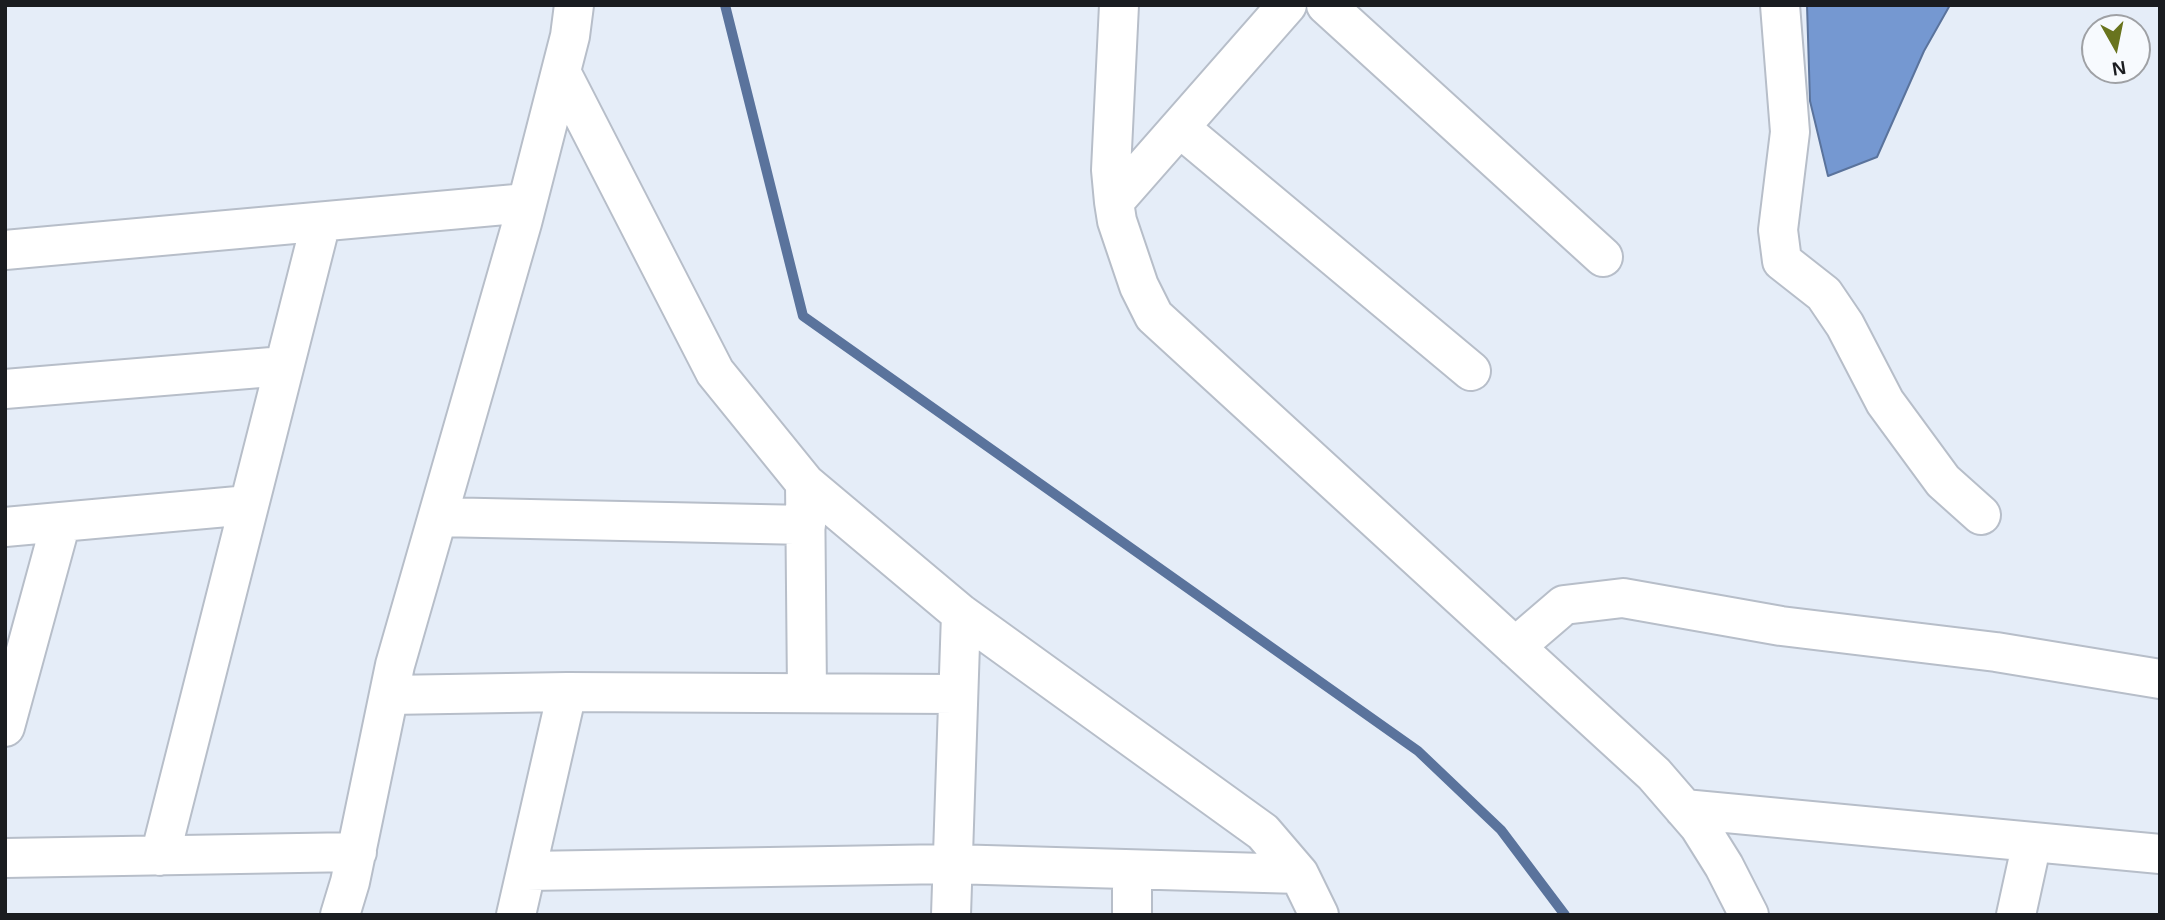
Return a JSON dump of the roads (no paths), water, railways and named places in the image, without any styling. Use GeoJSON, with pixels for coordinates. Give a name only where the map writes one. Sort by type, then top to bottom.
{"type":"FeatureCollection","features":[{"type":"Feature","properties":{"kind":"street"},"geometry":{"type":"LineString","coordinates":[[340,915],[357,852],[389,695],[527,203],[561,72],[574,5]]}},
{"type":"Feature","properties":{"kind":"street"},"geometry":{"type":"LineString","coordinates":[[1119,5],[1111,170],[1114,202],[1117,221],[1139,286],[1154,316],[1654,774],[1684,808],[1724,866],[1749,915]]}},
{"type":"Feature","properties":{"kind":"street"},"geometry":{"type":"LineString","coordinates":[[1114,202],[1287,5]]}},
{"type":"Feature","properties":{"kind":"street"},"geometry":{"type":"LineString","coordinates":[[1326,5],[1603,257]]}},
{"type":"Feature","properties":{"kind":"street"},"geometry":{"type":"LineString","coordinates":[[1780,5],[1790,132],[1778,230],[1783,261],[1824,294],[1845,325],[1885,402],[1943,481],[1980,515]]}},
{"type":"Feature","properties":{"kind":"street"},"geometry":{"type":"LineString","coordinates":[[561,72],[715,372],[805,483],[961,614],[1263,832],[1299,874],[1319,915]]}},
{"type":"Feature","properties":{"kind":"street"},"geometry":{"type":"LineString","coordinates":[[1180,128],[1471,371]]}},
{"type":"Feature","properties":{"kind":"street"},"geometry":{"type":"LineString","coordinates":[[5,250],[527,203]]}},
{"type":"Feature","properties":{"kind":"street"},"geometry":{"type":"LineString","coordinates":[[160,856],[321,222]]}},
{"type":"Feature","properties":{"kind":"street"},"geometry":{"type":"LineString","coordinates":[[5,388],[284,366]]}},
{"type":"Feature","properties":{"kind":"street"},"geometry":{"type":"LineString","coordinates":[[805,483],[807,692]]}},
{"type":"Feature","properties":{"kind":"street"},"geometry":{"type":"LineString","coordinates":[[5,527],[249,505]]}},
{"type":"Feature","properties":{"kind":"street"},"geometry":{"type":"LineString","coordinates":[[438,517],[806,525]]}},
{"type":"Feature","properties":{"kind":"street"},"geometry":{"type":"LineString","coordinates":[[5,727],[61,522]]}},
{"type":"Feature","properties":{"kind":"street"},"geometry":{"type":"LineString","coordinates":[[1516,647],[1564,605],[1623,598],[1781,626],[1996,653],[2160,679]]}},
{"type":"Feature","properties":{"kind":"street"},"geometry":{"type":"LineString","coordinates":[[951,915],[956,694],[961,614]]}},
{"type":"Feature","properties":{"kind":"street"},"geometry":{"type":"LineString","coordinates":[[389,695],[567,692],[956,694]]}},
{"type":"Feature","properties":{"kind":"street"},"geometry":{"type":"LineString","coordinates":[[516,915],[567,692]]}},
{"type":"Feature","properties":{"kind":"street"},"geometry":{"type":"LineString","coordinates":[[1684,808],[2160,854]]}},
{"type":"Feature","properties":{"kind":"street"},"geometry":{"type":"LineString","coordinates":[[2016,915],[2032,842]]}},
{"type":"Feature","properties":{"kind":"street"},"geometry":{"type":"LineString","coordinates":[[5,858],[357,852]]}},
{"type":"Feature","properties":{"kind":"street"},"geometry":{"type":"LineString","coordinates":[[527,871],[951,864],[1299,874]]}},
{"type":"Feature","properties":{"kind":"street"},"geometry":{"type":"LineString","coordinates":[[1132,870],[1132,915]]}},
{"type":"Feature","properties":{"kind":"water"},"geometry":{"type":"Polygon","coordinates":[[[1807,5],[1950,5],[1924,51],[1877,157],[1828,176],[1810,101],[1807,5]]]}},
{"type":"Feature","properties":{"kind":"waterway"},"geometry":{"type":"LineString","coordinates":[[725,5],[803,316],[1418,751],[1501,830],[1565,915]]}}]}
